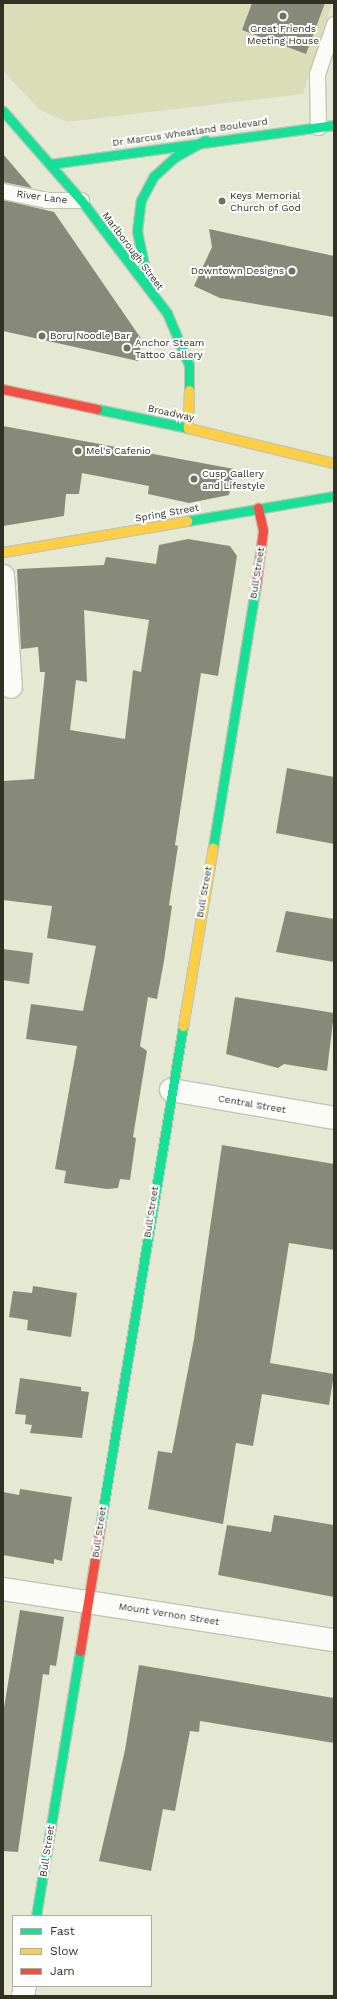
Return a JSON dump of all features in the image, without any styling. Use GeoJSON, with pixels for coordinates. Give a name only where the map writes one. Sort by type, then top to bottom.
{"type":"FeatureCollection","features":[{"type":"Feature","properties":{"kind":"street","name":"Marlborough Street"},"geometry":{"type":"LineString","coordinates":[[3,111],[80,200],[167,313],[186,352],[191,393],[188,428]]}},
{"type":"Feature","properties":{"kind":"street","name":"Dr Marcus Wheatland Boulevard"},"geometry":{"type":"LineString","coordinates":[[50,164],[206,140],[334,125]]}},
{"type":"Feature","properties":{"kind":"street"},"geometry":{"type":"LineString","coordinates":[[151,293],[138,248],[141,200],[154,176],[174,157],[206,140]]}},
{"type":"Feature","properties":{"kind":"street","name":"Broadway"},"geometry":{"type":"LineString","coordinates":[[3,389],[188,428],[334,463]]}},
{"type":"Feature","properties":{"kind":"street","name":"Spring Street"},"geometry":{"type":"LineString","coordinates":[[3,552],[334,496]]}},
{"type":"Feature","properties":{"kind":"street","name":"Bull Street"},"geometry":{"type":"LineString","coordinates":[[36,1915],[171,1090],[262,548],[263,530],[258,508]]}},
{"type":"Feature","properties":{"kind":"street"},"geometry":{"type":"LineString","coordinates":[[3,576],[11,687]]}},
{"type":"Feature","properties":{"kind":"street","name":"Central Street"},"geometry":{"type":"LineString","coordinates":[[171,1090],[334,1118]]}},
{"type":"Feature","properties":{"kind":"street","name":"Mount Vernon Street"},"geometry":{"type":"LineString","coordinates":[[3,1589],[334,1640]]}},
{"type":"Feature","properties":{"kind":"lane"},"geometry":{"type":"LineString","coordinates":[[318,127],[318,74],[334,24]]}},
{"type":"Feature","properties":{"kind":"lane","name":"River Lane"},"geometry":{"type":"LineString","coordinates":[[3,192],[47,200],[80,200]]}},
{"type":"Feature","properties":{"kind":"green space"},"geometry":{"type":"Polygon","coordinates":[[[3,3],[332,3],[303,94],[67,122],[40,110],[3,71],[3,3]]]}},
{"type":"Feature","properties":{"kind":"building","name":"Great Friends Meeting House"},"geometry":{"type":"Polygon","coordinates":[[[252,3],[325,3],[306,54],[242,30],[252,3]]]}},
{"type":"Feature","properties":{"kind":"building"},"geometry":{"type":"Polygon","coordinates":[[[3,154],[32,188],[3,182],[3,154]]]}},
{"type":"Feature","properties":{"kind":"building"},"geometry":{"type":"Polygon","coordinates":[[[3,200],[54,212],[142,340],[138,361],[3,331],[3,200]]]}},
{"type":"Feature","properties":{"kind":"building"},"geometry":{"type":"Polygon","coordinates":[[[209,229],[334,256],[334,317],[220,298],[194,286],[212,247],[209,229]]]}},
{"type":"Feature","properties":{"kind":"building"},"geometry":{"type":"Polygon","coordinates":[[[3,426],[234,469],[229,495],[189,503],[148,494],[149,486],[82,473],[79,494],[66,494],[64,516],[3,526],[3,426]]]}},
{"type":"Feature","properties":{"kind":"building"},"geometry":{"type":"Polygon","coordinates":[[[188,539],[230,546],[237,556],[218,676],[201,673],[175,845],[178,846],[169,905],[172,906],[164,961],[157,999],[148,997],[140,1046],[147,1051],[133,1137],[136,1138],[130,1180],[120,1179],[118,1188],[107,1189],[64,1183],[66,1171],[55,1169],[77,1046],[26,1039],[31,1004],[83,1011],[96,946],[47,938],[52,906],[3,900],[3,781],[34,779],[45,672],[40,672],[38,647],[21,649],[17,569],[104,565],[106,557],[156,564],[159,545],[188,539]],[[84,610],[87,682],[76,680],[70,730],[125,739],[133,670],[141,672],[149,620],[84,610]]]}},
{"type":"Feature","properties":{"kind":"building"},"geometry":{"type":"Polygon","coordinates":[[[287,768],[334,777],[334,844],[276,833],[287,768]]]}},
{"type":"Feature","properties":{"kind":"building"},"geometry":{"type":"Polygon","coordinates":[[[286,911],[334,919],[334,962],[276,952],[286,911]]]}},
{"type":"Feature","properties":{"kind":"building"},"geometry":{"type":"Polygon","coordinates":[[[3,949],[33,953],[29,984],[3,980],[3,949]]]}},
{"type":"Feature","properties":{"kind":"building"},"geometry":{"type":"Polygon","coordinates":[[[235,997],[334,1013],[327,1071],[284,1064],[278,1068],[226,1054],[235,997]]]}},
{"type":"Feature","properties":{"kind":"building"},"geometry":{"type":"Polygon","coordinates":[[[222,1145],[334,1164],[334,1250],[289,1243],[270,1363],[334,1374],[329,1405],[262,1394],[253,1446],[236,1443],[223,1524],[148,1509],[158,1451],[172,1453],[194,1339],[222,1145]]]}},
{"type":"Feature","properties":{"kind":"building"},"geometry":{"type":"Polygon","coordinates":[[[33,1286],[77,1293],[71,1337],[27,1330],[28,1320],[9,1317],[13,1291],[32,1293],[33,1286]]]}},
{"type":"Feature","properties":{"kind":"building"},"geometry":{"type":"Polygon","coordinates":[[[20,1378],[81,1387],[81,1391],[89,1392],[82,1438],[30,1433],[32,1425],[25,1424],[26,1415],[15,1414],[20,1378]]]}},
{"type":"Feature","properties":{"kind":"building"},"geometry":{"type":"Polygon","coordinates":[[[20,1489],[72,1497],[62,1561],[54,1559],[54,1564],[3,1555],[3,1492],[19,1495],[20,1489]]]}},
{"type":"Feature","properties":{"kind":"building"},"geometry":{"type":"Polygon","coordinates":[[[274,1515],[334,1525],[334,1597],[218,1575],[227,1525],[271,1532],[274,1515]]]}},
{"type":"Feature","properties":{"kind":"building"},"geometry":{"type":"Polygon","coordinates":[[[20,1610],[64,1617],[56,1666],[50,1665],[49,1675],[43,1674],[18,1852],[3,1851],[3,1714],[20,1610]]]}},
{"type":"Feature","properties":{"kind":"building"},"geometry":{"type":"Polygon","coordinates":[[[139,1665],[334,1698],[334,1743],[200,1721],[199,1732],[190,1731],[175,1811],[163,1809],[151,1871],[99,1861],[125,1750],[139,1665]]]}},
{"type":"Feature","properties":{"kind":"traffic: fast"},"geometry":{"type":"LineString","coordinates":[[3,111],[81,200],[167,313],[189,365],[189,390]]}},
{"type":"Feature","properties":{"kind":"traffic: fast"},"geometry":{"type":"LineString","coordinates":[[50,164],[334,125]]}},
{"type":"Feature","properties":{"kind":"traffic: fast"},"geometry":{"type":"LineString","coordinates":[[147,280],[137,231],[141,200],[154,176],[175,157],[206,140]]}},
{"type":"Feature","properties":{"kind":"traffic: fast"},"geometry":{"type":"LineString","coordinates":[[97,409],[188,428]]}},
{"type":"Feature","properties":{"kind":"traffic: fast"},"geometry":{"type":"LineString","coordinates":[[187,521],[334,496]]}},
{"type":"Feature","properties":{"kind":"traffic: fast"},"geometry":{"type":"LineString","coordinates":[[213,847],[256,585]]}},
{"type":"Feature","properties":{"kind":"traffic: fast"},"geometry":{"type":"LineString","coordinates":[[100,1527],[183,1026]]}},
{"type":"Feature","properties":{"kind":"traffic: fast"},"geometry":{"type":"LineString","coordinates":[[36,1915],[80,1651]]}},
{"type":"Feature","properties":{"kind":"traffic: slow"},"geometry":{"type":"LineString","coordinates":[[189,390],[188,428],[334,463]]}},
{"type":"Feature","properties":{"kind":"traffic: slow"},"geometry":{"type":"LineString","coordinates":[[3,552],[187,521]]}},
{"type":"Feature","properties":{"kind":"traffic: slow"},"geometry":{"type":"LineString","coordinates":[[183,1026],[213,847]]}},
{"type":"Feature","properties":{"kind":"traffic: jam"},"geometry":{"type":"LineString","coordinates":[[3,389],[97,409]]}},
{"type":"Feature","properties":{"kind":"traffic: jam"},"geometry":{"type":"LineString","coordinates":[[256,585],[263,530],[258,508]]}},
{"type":"Feature","properties":{"kind":"traffic: jam"},"geometry":{"type":"LineString","coordinates":[[80,1651],[100,1527]]}},
{"type":"Feature","properties":{"kind":"place","name":"Great Friends Meeting House"},"geometry":{"type":"Point","coordinates":[283,16]}},
{"type":"Feature","properties":{"kind":"place","name":"Keys Memorial Church of God"},"geometry":{"type":"Point","coordinates":[222,201]}},
{"type":"Feature","properties":{"kind":"place","name":"Downtown Designs"},"geometry":{"type":"Point","coordinates":[292,271]}},
{"type":"Feature","properties":{"kind":"place","name":"Boru Noodle Bar"},"geometry":{"type":"Point","coordinates":[42,336]}},
{"type":"Feature","properties":{"kind":"place","name":"Anchor Steam Tattoo Gallery"},"geometry":{"type":"Point","coordinates":[127,348]}},
{"type":"Feature","properties":{"kind":"place","name":"Mel's Cafenio"},"geometry":{"type":"Point","coordinates":[78,451]}},
{"type":"Feature","properties":{"kind":"place","name":"Cusp Gallery and Lifestyle"},"geometry":{"type":"Point","coordinates":[194,479]}}]}
